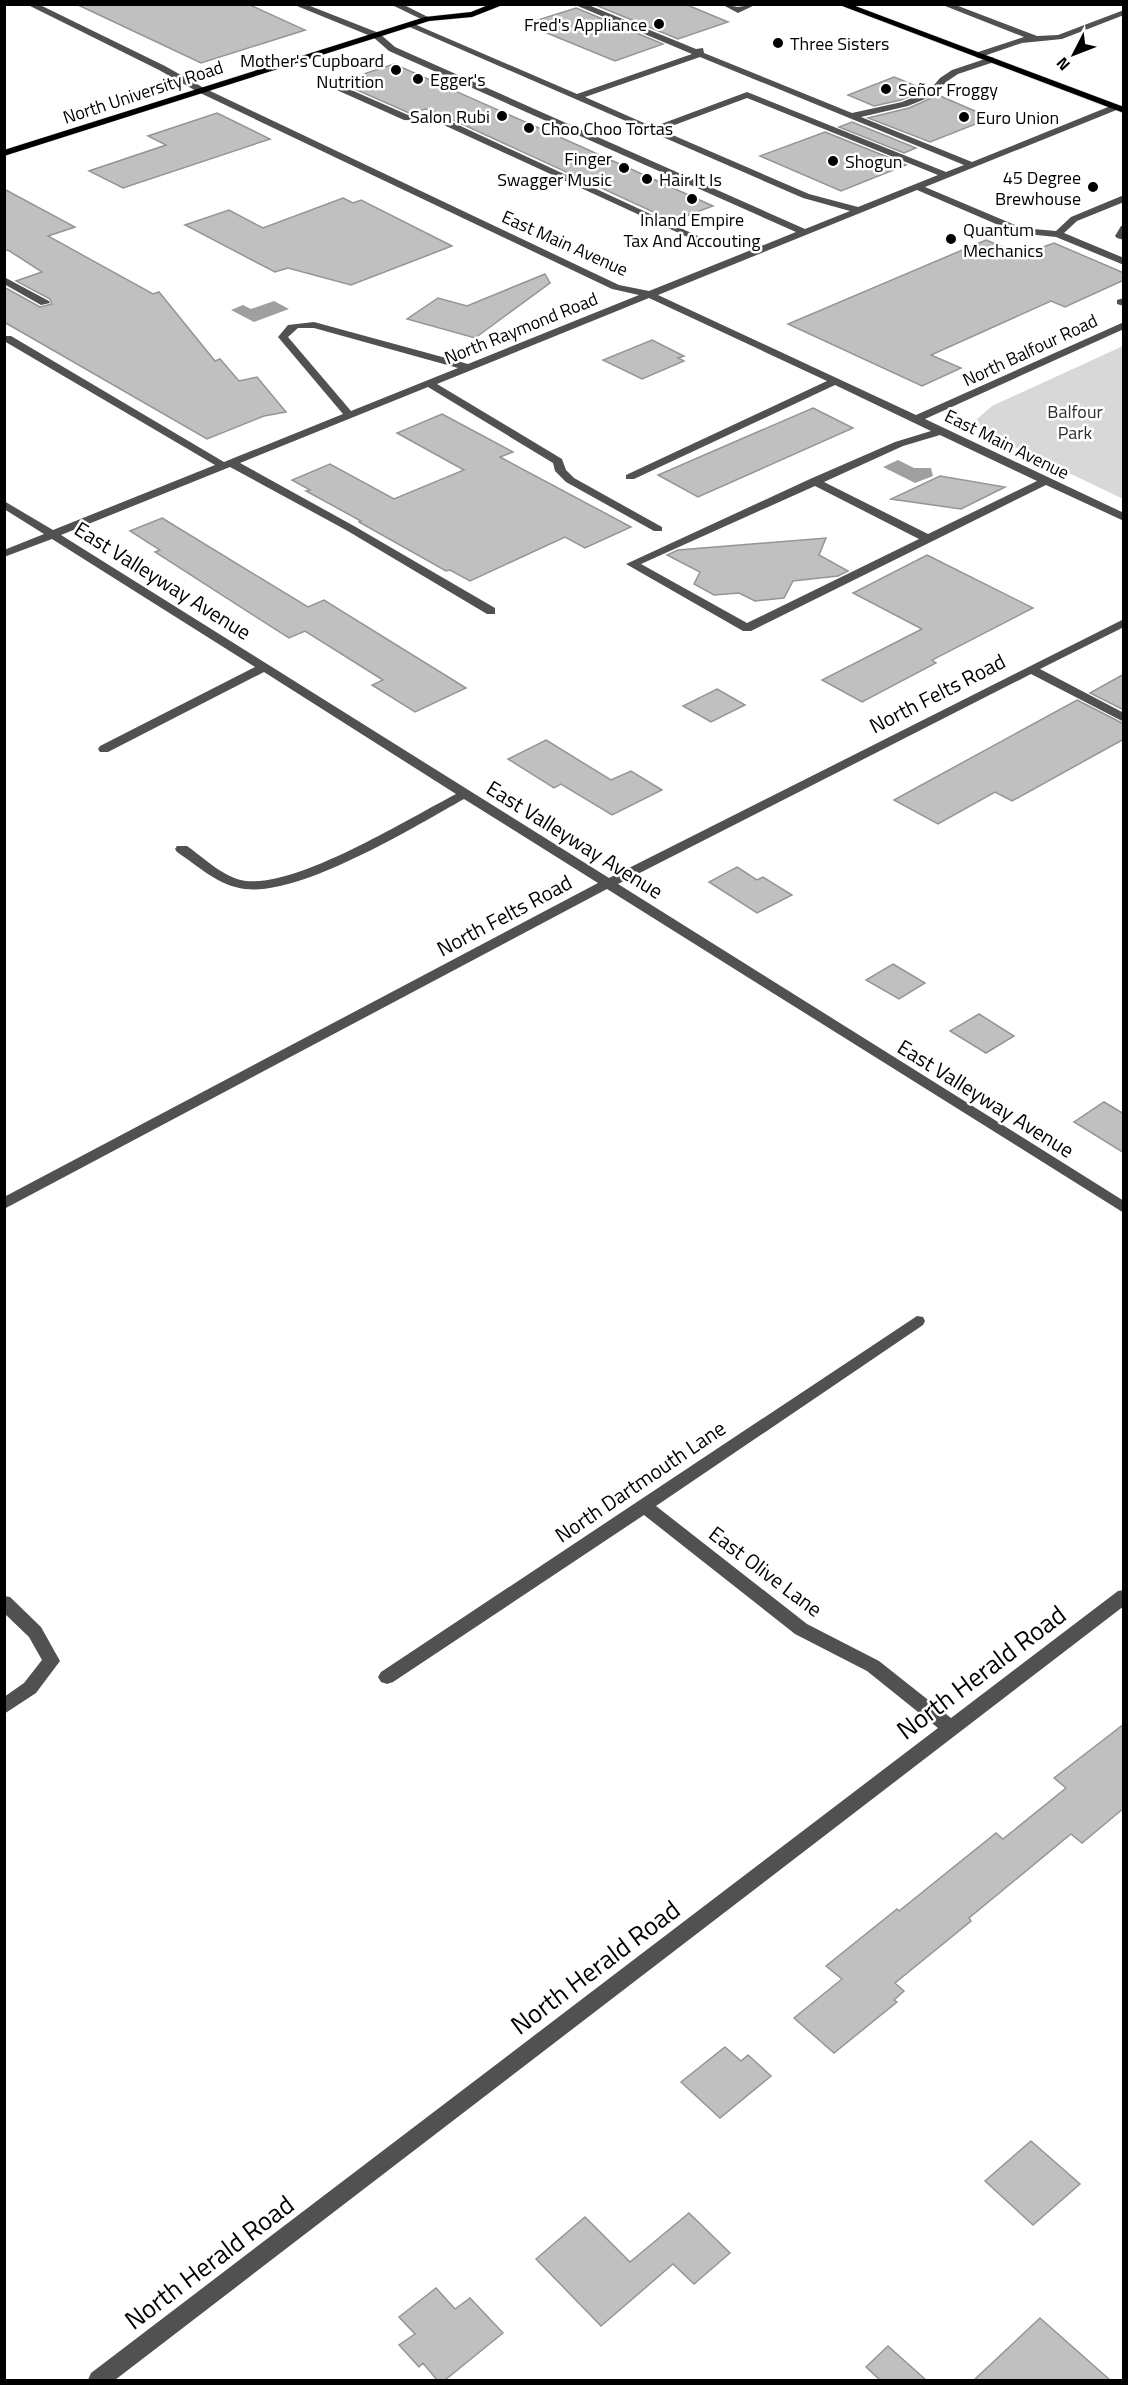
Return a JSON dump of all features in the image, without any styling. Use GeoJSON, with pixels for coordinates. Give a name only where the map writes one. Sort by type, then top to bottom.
{"type":"FeatureCollection","features":[{"type":"Feature","properties":{"kind":"main road","name":"North University Road"},"geometry":{"type":"LineString","coordinates":[[4,153],[428,19],[472,14],[501,4]]}},
{"type":"Feature","properties":{"kind":"main road"},"geometry":{"type":"LineString","coordinates":[[841,4],[1120,109]]}},
{"type":"Feature","properties":{"kind":"main road","name":"North University Road"},"geometry":{"type":"LineString","coordinates":[[428,19],[451,5]]}},
{"type":"Feature","properties":{"kind":"street","name":"East Main Avenue"},"geometry":{"type":"LineString","coordinates":[[30,4],[162,68],[201,90],[615,287],[648,294],[1124,518]]}},
{"type":"Feature","properties":{"kind":"street"},"geometry":{"type":"LineString","coordinates":[[296,4],[376,35],[392,50],[804,232]]}},
{"type":"Feature","properties":{"kind":"street"},"geometry":{"type":"LineString","coordinates":[[394,4],[428,19]]}},
{"type":"Feature","properties":{"kind":"street"},"geometry":{"type":"LineString","coordinates":[[577,4],[700,49],[851,116],[972,165]]}},
{"type":"Feature","properties":{"kind":"street"},"geometry":{"type":"LineString","coordinates":[[725,4],[738,10],[753,4]]}},
{"type":"Feature","properties":{"kind":"street"},"geometry":{"type":"LineString","coordinates":[[944,4],[1037,39]]}},
{"type":"Feature","properties":{"kind":"street"},"geometry":{"type":"LineString","coordinates":[[978,55],[1015,41],[1059,37],[1124,12]]}},
{"type":"Feature","properties":{"kind":"street"},"geometry":{"type":"LineString","coordinates":[[1114,16],[1124,19]]}},
{"type":"Feature","properties":{"kind":"street"},"geometry":{"type":"LineString","coordinates":[[409,25],[806,196],[858,210]]}},
{"type":"Feature","properties":{"kind":"street"},"geometry":{"type":"LineString","coordinates":[[577,97],[700,49]]}},
{"type":"Feature","properties":{"kind":"street"},"geometry":{"type":"LineString","coordinates":[[851,116],[905,104],[923,97],[932,93],[943,80],[956,72],[991,60]]}},
{"type":"Feature","properties":{"kind":"street"},"geometry":{"type":"LineString","coordinates":[[324,81],[407,118],[436,118],[697,238]]}},
{"type":"Feature","properties":{"kind":"street"},"geometry":{"type":"LineString","coordinates":[[653,130],[747,94],[946,175]]}},
{"type":"Feature","properties":{"kind":"street","name":"North Raymond Road"},"geometry":{"type":"LineString","coordinates":[[4,554],[858,210],[1120,109]]}},
{"type":"Feature","properties":{"kind":"street"},"geometry":{"type":"LineString","coordinates":[[917,187],[1020,231],[1058,234],[1124,262]]}},
{"type":"Feature","properties":{"kind":"street"},"geometry":{"type":"LineString","coordinates":[[1058,234],[1074,219],[1124,198]]}},
{"type":"Feature","properties":{"kind":"street"},"geometry":{"type":"LineString","coordinates":[[1124,228],[1120,236],[1124,237]]}},
{"type":"Feature","properties":{"kind":"street"},"geometry":{"type":"LineString","coordinates":[[4,280],[45,303]]}},
{"type":"Feature","properties":{"kind":"street"},"geometry":{"type":"LineString","coordinates":[[349,415],[283,337],[288,328],[297,325],[314,325],[468,367]]}},
{"type":"Feature","properties":{"kind":"street","name":"North Balfour Road"},"geometry":{"type":"LineString","coordinates":[[917,419],[1124,325]]}},
{"type":"Feature","properties":{"kind":"street"},"geometry":{"type":"LineString","coordinates":[[8,338],[227,464],[350,528],[491,611]]}},
{"type":"Feature","properties":{"kind":"street"},"geometry":{"type":"LineString","coordinates":[[630,477],[835,381]]}},
{"type":"Feature","properties":{"kind":"street"},"geometry":{"type":"LineString","coordinates":[[429,383],[558,461],[561,471],[570,480],[658,529]]}},
{"type":"Feature","properties":{"kind":"street"},"geometry":{"type":"LineString","coordinates":[[942,431],[899,444],[633,564],[747,628],[1045,481]]}},
{"type":"Feature","properties":{"kind":"street"},"geometry":{"type":"LineString","coordinates":[[814,482],[928,538]]}},
{"type":"Feature","properties":{"kind":"street","name":"East Valleyway Avenue"},"geometry":{"type":"LineString","coordinates":[[4,504],[1124,1208]]}},
{"type":"Feature","properties":{"kind":"street","name":"North Felts Road"},"geometry":{"type":"LineString","coordinates":[[4,1204],[609,883],[1124,622]]}},
{"type":"Feature","properties":{"kind":"street"},"geometry":{"type":"LineString","coordinates":[[104,748],[265,667]]}},
{"type":"Feature","properties":{"kind":"street"},"geometry":{"type":"LineString","coordinates":[[1031,669],[1124,718]]}},
{"type":"Feature","properties":{"kind":"street"},"geometry":{"type":"LineString","coordinates":[[182,849],[226,878],[246,885],[269,886],[299,877],[337,860],[466,794]]}},
{"type":"Feature","properties":{"kind":"street","name":"North Dartmouth Lane"},"geometry":{"type":"LineString","coordinates":[[387,1677],[917,1321]]}},
{"type":"Feature","properties":{"kind":"street","name":"East Olive Lane"},"geometry":{"type":"LineString","coordinates":[[644,1506],[801,1629],[873,1666],[951,1728]]}},
{"type":"Feature","properties":{"kind":"street","name":"North Herald Road"},"geometry":{"type":"LineString","coordinates":[[99,2380],[1124,1596]]}},
{"type":"Feature","properties":{"kind":"street"},"geometry":{"type":"LineString","coordinates":[[4,1602],[35,1632],[51,1661],[30,1688],[4,1707]]}},
{"type":"Feature","properties":{"kind":"green space","name":"Balfour Park"},"geometry":{"type":"Polygon","coordinates":[[[1123,346],[1123,499],[994,437],[982,429],[977,419],[992,406],[1123,346]]]}},
{"type":"Feature","properties":{"kind":"shaded area"},"geometry":{"type":"Polygon","coordinates":[[[274,301],[289,309],[254,322],[231,310],[243,305],[251,309],[274,301]]]}},
{"type":"Feature","properties":{"kind":"shaded area"},"geometry":{"type":"Polygon","coordinates":[[[898,460],[914,468],[931,468],[933,476],[915,483],[883,467],[898,460]]]}},
{"type":"Feature","properties":{"kind":"building"},"geometry":{"type":"Polygon","coordinates":[[[76,4],[248,4],[305,30],[201,63],[76,4]]]}},
{"type":"Feature","properties":{"kind":"building","name":"Fred's Appliance"},"geometry":{"type":"Polygon","coordinates":[[[593,4],[685,4],[728,22],[678,39],[593,4]]]}},
{"type":"Feature","properties":{"kind":"building"},"geometry":{"type":"Polygon","coordinates":[[[576,8],[663,44],[615,61],[525,24],[576,8]]]}},
{"type":"Feature","properties":{"kind":"building"},"geometry":{"type":"Polygon","coordinates":[[[394,64],[713,206],[673,221],[440,114],[426,109],[409,113],[339,82],[394,64]]]}},
{"type":"Feature","properties":{"kind":"building","name":"Señor Froggy"},"geometry":{"type":"Polygon","coordinates":[[[894,77],[926,90],[901,100],[874,106],[848,95],[894,77]]]}},
{"type":"Feature","properties":{"kind":"building"},"geometry":{"type":"Polygon","coordinates":[[[938,95],[991,118],[930,142],[868,118],[909,108],[938,95]]]}},
{"type":"Feature","properties":{"kind":"building"},"geometry":{"type":"Polygon","coordinates":[[[217,113],[270,139],[123,188],[89,171],[166,145],[148,136],[217,113]]]}},
{"type":"Feature","properties":{"kind":"building"},"geometry":{"type":"Polygon","coordinates":[[[852,122],[916,148],[904,153],[839,127],[852,122]]]}},
{"type":"Feature","properties":{"kind":"building","name":"Shogun"},"geometry":{"type":"Polygon","coordinates":[[[825,132],[906,165],[841,191],[760,156],[825,132]]]}},
{"type":"Feature","properties":{"kind":"building"},"geometry":{"type":"Polygon","coordinates":[[[4,189],[75,227],[48,236],[153,294],[159,292],[215,361],[220,359],[239,381],[257,377],[286,412],[264,416],[207,439],[4,322],[4,287],[40,307],[52,304],[50,299],[16,281],[42,272],[8,250],[4,251],[4,189]]]}},
{"type":"Feature","properties":{"kind":"building"},"geometry":{"type":"Polygon","coordinates":[[[343,198],[353,203],[361,200],[452,246],[351,285],[288,268],[275,272],[185,225],[229,210],[263,228],[343,198]]]}},
{"type":"Feature","properties":{"kind":"building"},"geometry":{"type":"Polygon","coordinates":[[[986,240],[1013,251],[1017,249],[1026,253],[1054,243],[1124,273],[1124,280],[1065,307],[1051,301],[931,355],[961,368],[922,386],[788,324],[986,240]]]}},
{"type":"Feature","properties":{"kind":"building"},"geometry":{"type":"Polygon","coordinates":[[[545,274],[550,283],[475,338],[407,319],[438,298],[467,306],[545,274]]]}},
{"type":"Feature","properties":{"kind":"building"},"geometry":{"type":"Polygon","coordinates":[[[652,340],[684,356],[678,358],[684,361],[642,379],[603,360],[652,340]]]}},
{"type":"Feature","properties":{"kind":"building"},"geometry":{"type":"Polygon","coordinates":[[[813,408],[853,428],[698,497],[658,475],[813,408]]]}},
{"type":"Feature","properties":{"kind":"building"},"geometry":{"type":"Polygon","coordinates":[[[442,414],[513,452],[500,457],[631,527],[585,548],[565,537],[470,581],[450,570],[446,571],[359,522],[361,521],[306,491],[310,490],[292,480],[330,464],[394,499],[464,470],[397,433],[442,414]]]}},
{"type":"Feature","properties":{"kind":"building"},"geometry":{"type":"Polygon","coordinates":[[[940,476],[1005,487],[961,509],[891,499],[940,476]]]}},
{"type":"Feature","properties":{"kind":"building"},"geometry":{"type":"Polygon","coordinates":[[[162,518],[308,607],[324,600],[466,688],[415,712],[372,685],[383,680],[305,631],[289,638],[155,552],[160,550],[130,531],[162,518]]]}},
{"type":"Feature","properties":{"kind":"building"},"geometry":{"type":"Polygon","coordinates":[[[826,538],[819,555],[848,571],[838,576],[793,581],[784,598],[755,601],[739,593],[714,595],[694,584],[700,572],[667,555],[678,550],[826,538]]]}},
{"type":"Feature","properties":{"kind":"building"},"geometry":{"type":"Polygon","coordinates":[[[927,555],[1033,608],[932,660],[936,663],[862,702],[822,680],[922,629],[853,593],[927,555]]]}},
{"type":"Feature","properties":{"kind":"building"},"geometry":{"type":"Polygon","coordinates":[[[1124,674],[1124,710],[1090,693],[1124,674]]]}},
{"type":"Feature","properties":{"kind":"building"},"geometry":{"type":"Polygon","coordinates":[[[717,689],[745,705],[711,722],[683,706],[717,689]]]}},
{"type":"Feature","properties":{"kind":"building"},"geometry":{"type":"Polygon","coordinates":[[[1077,700],[1124,724],[1124,739],[1012,801],[995,792],[938,824],[894,800],[1077,700]]]}},
{"type":"Feature","properties":{"kind":"building"},"geometry":{"type":"Polygon","coordinates":[[[546,740],[611,780],[631,771],[662,790],[612,815],[561,784],[554,788],[508,759],[546,740]]]}},
{"type":"Feature","properties":{"kind":"building"},"geometry":{"type":"Polygon","coordinates":[[[737,867],[757,880],[763,877],[792,895],[757,913],[709,882],[737,867]]]}},
{"type":"Feature","properties":{"kind":"building"},"geometry":{"type":"Polygon","coordinates":[[[893,964],[925,983],[899,999],[866,980],[893,964]]]}},
{"type":"Feature","properties":{"kind":"building"},"geometry":{"type":"Polygon","coordinates":[[[979,1014],[1014,1036],[986,1053],[950,1031],[979,1014]]]}},
{"type":"Feature","properties":{"kind":"building"},"geometry":{"type":"Polygon","coordinates":[[[1104,1102],[1124,1114],[1124,1153],[1074,1122],[1104,1102]]]}},
{"type":"Feature","properties":{"kind":"building"},"geometry":{"type":"Polygon","coordinates":[[[1124,1724],[1124,1808],[1082,1843],[1071,1834],[969,1918],[971,1921],[895,1983],[904,1991],[894,2000],[897,2002],[834,2053],[794,2018],[842,1979],[826,1966],[996,1833],[1003,1839],[1066,1788],[1054,1778],[1124,1724]]]}},
{"type":"Feature","properties":{"kind":"building"},"geometry":{"type":"Polygon","coordinates":[[[725,2047],[741,2061],[748,2055],[771,2076],[720,2118],[681,2082],[725,2047]]]}},
{"type":"Feature","properties":{"kind":"building"},"geometry":{"type":"Polygon","coordinates":[[[1031,2141],[1080,2184],[1033,2225],[985,2181],[1031,2141]]]}},
{"type":"Feature","properties":{"kind":"building"},"geometry":{"type":"Polygon","coordinates":[[[689,2213],[730,2253],[694,2284],[673,2264],[601,2326],[536,2259],[585,2217],[630,2262],[689,2213]]]}},
{"type":"Feature","properties":{"kind":"building"},"geometry":{"type":"Polygon","coordinates":[[[436,2288],[455,2309],[470,2298],[503,2333],[445,2380],[437,2380],[423,2363],[419,2367],[399,2345],[415,2334],[399,2317],[436,2288]]]}},
{"type":"Feature","properties":{"kind":"building"},"geometry":{"type":"Polygon","coordinates":[[[1040,2318],[1110,2380],[974,2380],[1040,2318]]]}},
{"type":"Feature","properties":{"kind":"building"},"geometry":{"type":"Polygon","coordinates":[[[888,2346],[926,2380],[880,2380],[866,2367],[888,2346]]]}},
{"type":"Feature","properties":{"kind":"place","name":"Fred's Appliance"},"geometry":{"type":"Point","coordinates":[659,24]}},
{"type":"Feature","properties":{"kind":"place","name":"Three Sisters"},"geometry":{"type":"Point","coordinates":[778,43]}},
{"type":"Feature","properties":{"kind":"place","name":"Mother's Cupboard Nutrition"},"geometry":{"type":"Point","coordinates":[396,70]}},
{"type":"Feature","properties":{"kind":"place","name":"Egger's"},"geometry":{"type":"Point","coordinates":[418,79]}},
{"type":"Feature","properties":{"kind":"place","name":"Señor Froggy"},"geometry":{"type":"Point","coordinates":[886,89]}},
{"type":"Feature","properties":{"kind":"place","name":"Salon Rubi"},"geometry":{"type":"Point","coordinates":[502,116]}},
{"type":"Feature","properties":{"kind":"place","name":"Euro Union"},"geometry":{"type":"Point","coordinates":[964,117]}},
{"type":"Feature","properties":{"kind":"place","name":"Choo Choo Tortas"},"geometry":{"type":"Point","coordinates":[529,128]}},
{"type":"Feature","properties":{"kind":"place","name":"Shogun"},"geometry":{"type":"Point","coordinates":[833,161]}},
{"type":"Feature","properties":{"kind":"place","name":"Finger Swagger Music"},"geometry":{"type":"Point","coordinates":[624,168]}},
{"type":"Feature","properties":{"kind":"place","name":"Hair It Is"},"geometry":{"type":"Point","coordinates":[647,179]}},
{"type":"Feature","properties":{"kind":"place","name":"45 Degree Brewhouse"},"geometry":{"type":"Point","coordinates":[1093,187]}},
{"type":"Feature","properties":{"kind":"place","name":"Inland Empire Tax And Accouting"},"geometry":{"type":"Point","coordinates":[692,199]}},
{"type":"Feature","properties":{"kind":"place","name":"Quantum Mechanics"},"geometry":{"type":"Point","coordinates":[951,239]}}]}
